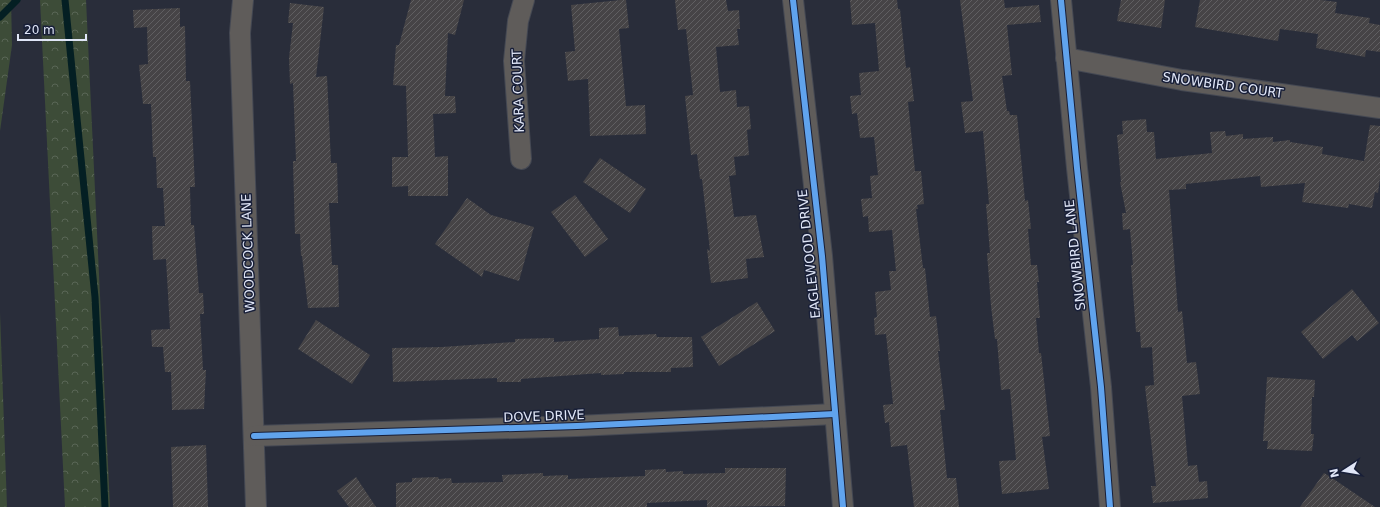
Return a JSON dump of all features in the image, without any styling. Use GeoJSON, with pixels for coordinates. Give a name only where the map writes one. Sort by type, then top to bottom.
{"type":"FeatureCollection","features":[{"type":"Feature","properties":{"kind":"street","name":"WOODCOCK LANE"},"geometry":{"type":"LineString","coordinates":[[243,0],[240,33],[256,507]]}},
{"type":"Feature","properties":{"kind":"street","name":"KARA COURT"},"geometry":{"type":"LineString","coordinates":[[520,159],[514,61],[518,21],[524,0]]}},
{"type":"Feature","properties":{"kind":"street","name":"EAGLEWOOD DRIVE"},"geometry":{"type":"LineString","coordinates":[[793,0],[822,256],[843,507]]}},
{"type":"Feature","properties":{"kind":"street","name":"SNOWBIRD LANE"},"geometry":{"type":"LineString","coordinates":[[1061,0],[1101,387],[1110,507]]}},
{"type":"Feature","properties":{"kind":"street","name":"SNOWBIRD COURT"},"geometry":{"type":"LineString","coordinates":[[1066,58],[1182,80],[1380,108]]}},
{"type":"Feature","properties":{"kind":"street","name":"DOVE DRIVE"},"geometry":{"type":"LineString","coordinates":[[254,436],[577,426],[835,414]]}},
{"type":"Feature","properties":{"kind":"green space"},"geometry":{"type":"Polygon","coordinates":[[[0,0],[11,0],[12,45],[0,131],[0,0]]]}},
{"type":"Feature","properties":{"kind":"green space"},"geometry":{"type":"Polygon","coordinates":[[[40,0],[86,0],[110,507],[65,507],[40,0]]]}},
{"type":"Feature","properties":{"kind":"green space"},"geometry":{"type":"Polygon","coordinates":[[[0,313],[7,507],[0,507],[0,313]]]}},
{"type":"Feature","properties":{"kind":"building"},"geometry":{"type":"Polygon","coordinates":[[[411,0],[464,0],[455,35],[448,33],[445,96],[455,96],[456,113],[433,114],[435,157],[448,156],[448,196],[408,196],[408,186],[392,187],[392,157],[408,157],[406,86],[393,85],[396,45],[399,45],[411,0]]]}},
{"type":"Feature","properties":{"kind":"building"},"geometry":{"type":"Polygon","coordinates":[[[626,0],[629,28],[619,29],[626,106],[645,105],[646,134],[590,136],[588,79],[568,81],[565,52],[575,51],[571,5],[626,0]]]}},
{"type":"Feature","properties":{"kind":"building"},"geometry":{"type":"Polygon","coordinates":[[[675,0],[726,0],[728,11],[739,10],[740,29],[737,29],[739,45],[716,47],[720,92],[736,90],[737,107],[749,106],[751,129],[747,130],[749,155],[734,157],[736,175],[729,176],[734,217],[756,215],[764,257],[746,259],[748,278],[711,283],[707,249],[710,251],[702,179],[700,179],[697,154],[691,155],[685,96],[693,95],[686,29],[678,30],[675,0]]]}},
{"type":"Feature","properties":{"kind":"building"},"geometry":{"type":"Polygon","coordinates":[[[850,0],[897,0],[898,9],[900,9],[906,68],[910,67],[914,101],[908,102],[915,171],[921,171],[924,204],[917,205],[918,209],[916,209],[923,268],[925,268],[930,317],[936,316],[940,351],[938,351],[945,410],[940,410],[947,478],[956,478],[959,507],[914,507],[907,445],[891,447],[889,422],[885,423],[883,405],[893,404],[886,334],[875,335],[874,318],[877,317],[875,292],[891,290],[889,271],[896,271],[892,230],[869,232],[868,216],[863,217],[861,199],[872,198],[870,176],[878,175],[874,137],[860,138],[857,113],[852,114],[850,96],[861,95],[859,73],[879,71],[875,23],[852,25],[850,0]]]}},
{"type":"Feature","properties":{"kind":"building"},"geometry":{"type":"Polygon","coordinates":[[[960,0],[1004,0],[1005,8],[1039,5],[1041,22],[1007,25],[1012,75],[1002,76],[1007,111],[1009,111],[1010,115],[1017,115],[1025,201],[1028,200],[1031,229],[1028,229],[1031,265],[1037,265],[1039,282],[1037,282],[1040,318],[1036,318],[1050,436],[1042,437],[1049,489],[1002,494],[999,461],[1016,460],[1010,389],[1001,390],[997,339],[995,339],[991,306],[987,253],[990,253],[986,204],[989,204],[983,131],[965,133],[961,102],[973,101],[960,0]]]}},
{"type":"Feature","properties":{"kind":"building"},"geometry":{"type":"Polygon","coordinates":[[[1121,0],[1165,0],[1161,28],[1117,21],[1121,0]]]}},
{"type":"Feature","properties":{"kind":"building"},"geometry":{"type":"Polygon","coordinates":[[[1200,0],[1321,0],[1337,2],[1335,13],[1370,18],[1369,23],[1380,25],[1380,52],[1366,50],[1365,57],[1316,48],[1318,34],[1280,29],[1278,41],[1195,27],[1200,0]]]}},
{"type":"Feature","properties":{"kind":"building"},"geometry":{"type":"Polygon","coordinates":[[[290,3],[324,7],[316,77],[327,76],[331,163],[337,163],[338,203],[329,203],[332,265],[338,265],[339,307],[308,308],[301,256],[300,234],[295,234],[293,161],[296,161],[293,83],[290,84],[289,58],[293,23],[288,23],[290,3]]]}},
{"type":"Feature","properties":{"kind":"building"},"geometry":{"type":"Polygon","coordinates":[[[180,8],[180,27],[185,26],[186,81],[190,81],[195,187],[190,187],[191,225],[194,225],[199,293],[203,293],[204,314],[200,314],[203,370],[206,370],[204,409],[172,410],[171,372],[165,372],[163,347],[152,347],[151,330],[170,329],[166,259],[153,260],[152,226],[165,226],[163,188],[157,188],[156,157],[153,157],[151,104],[143,104],[139,65],[148,64],[147,27],[134,28],[133,10],[180,8]]]}},
{"type":"Feature","properties":{"kind":"building"},"geometry":{"type":"Polygon","coordinates":[[[1146,119],[1147,132],[1154,132],[1156,159],[1212,153],[1210,132],[1225,131],[1226,136],[1243,134],[1243,139],[1273,137],[1273,142],[1290,140],[1290,142],[1323,147],[1322,154],[1364,161],[1370,125],[1380,126],[1380,178],[1378,193],[1375,192],[1372,208],[1349,204],[1348,208],[1302,202],[1305,183],[1261,187],[1260,176],[1186,184],[1186,189],[1169,190],[1178,312],[1182,311],[1187,363],[1196,362],[1200,394],[1182,396],[1188,466],[1197,465],[1199,482],[1207,481],[1208,498],[1153,503],[1151,486],[1156,486],[1145,386],[1154,385],[1152,347],[1141,348],[1140,332],[1136,332],[1130,229],[1123,230],[1122,213],[1126,213],[1120,182],[1117,135],[1123,134],[1122,121],[1146,119]]]}},
{"type":"Feature","properties":{"kind":"building"},"geometry":{"type":"Polygon","coordinates":[[[600,158],[646,189],[630,213],[583,182],[600,158]]]}},
{"type":"Feature","properties":{"kind":"building"},"geometry":{"type":"Polygon","coordinates":[[[575,195],[608,239],[585,257],[551,212],[575,195]]]}},
{"type":"Feature","properties":{"kind":"building"},"geometry":{"type":"Polygon","coordinates":[[[467,198],[491,215],[534,227],[519,281],[484,270],[482,277],[435,244],[467,198]]]}},
{"type":"Feature","properties":{"kind":"building"},"geometry":{"type":"Polygon","coordinates":[[[1352,289],[1379,323],[1357,341],[1352,335],[1323,359],[1301,332],[1352,289]]]}},
{"type":"Feature","properties":{"kind":"building"},"geometry":{"type":"Polygon","coordinates":[[[757,302],[775,331],[719,366],[701,337],[757,302]]]}},
{"type":"Feature","properties":{"kind":"building"},"geometry":{"type":"Polygon","coordinates":[[[316,320],[370,355],[352,384],[298,349],[316,320]]]}},
{"type":"Feature","properties":{"kind":"building"},"geometry":{"type":"Polygon","coordinates":[[[618,327],[619,336],[656,334],[657,337],[692,337],[693,367],[671,368],[671,372],[624,372],[624,374],[601,375],[601,373],[521,379],[521,382],[497,382],[497,378],[393,382],[392,348],[442,347],[515,342],[515,339],[554,338],[554,342],[599,339],[599,328],[618,327]]]}},
{"type":"Feature","properties":{"kind":"building"},"geometry":{"type":"Polygon","coordinates":[[[1267,377],[1315,380],[1314,397],[1312,397],[1311,434],[1314,434],[1312,451],[1267,449],[1268,441],[1263,441],[1267,377]]]}},
{"type":"Feature","properties":{"kind":"building"},"geometry":{"type":"Polygon","coordinates":[[[206,445],[208,507],[173,507],[171,447],[206,445]]]}},
{"type":"Feature","properties":{"kind":"building"},"geometry":{"type":"Polygon","coordinates":[[[725,468],[786,468],[785,506],[707,507],[707,500],[647,503],[647,507],[396,507],[396,483],[412,482],[412,478],[451,478],[452,483],[503,482],[502,475],[543,473],[543,476],[568,475],[568,479],[645,476],[645,470],[666,469],[666,472],[683,471],[683,474],[725,473],[725,468]]]}},
{"type":"Feature","properties":{"kind":"building"},"geometry":{"type":"Polygon","coordinates":[[[1324,473],[1332,478],[1375,507],[1300,507],[1324,473]]]}},
{"type":"Feature","properties":{"kind":"building"},"geometry":{"type":"Polygon","coordinates":[[[356,477],[376,507],[349,507],[337,491],[356,477]]]}},
{"type":"Feature","properties":{"kind":"waterway"},"geometry":{"type":"LineString","coordinates":[[0,17],[17,0]]}},
{"type":"Feature","properties":{"kind":"waterway"},"geometry":{"type":"LineString","coordinates":[[65,0],[95,297],[105,507]]}},
{"type":"Feature","properties":{"kind":"cycle path"},"geometry":{"type":"LineString","coordinates":[[793,0],[822,256],[843,507]]}},
{"type":"Feature","properties":{"kind":"cycle path"},"geometry":{"type":"LineString","coordinates":[[1061,0],[1077,168],[1101,387],[1110,507]]}},
{"type":"Feature","properties":{"kind":"cycle path"},"geometry":{"type":"LineString","coordinates":[[254,436],[577,426],[835,414]]}}]}
